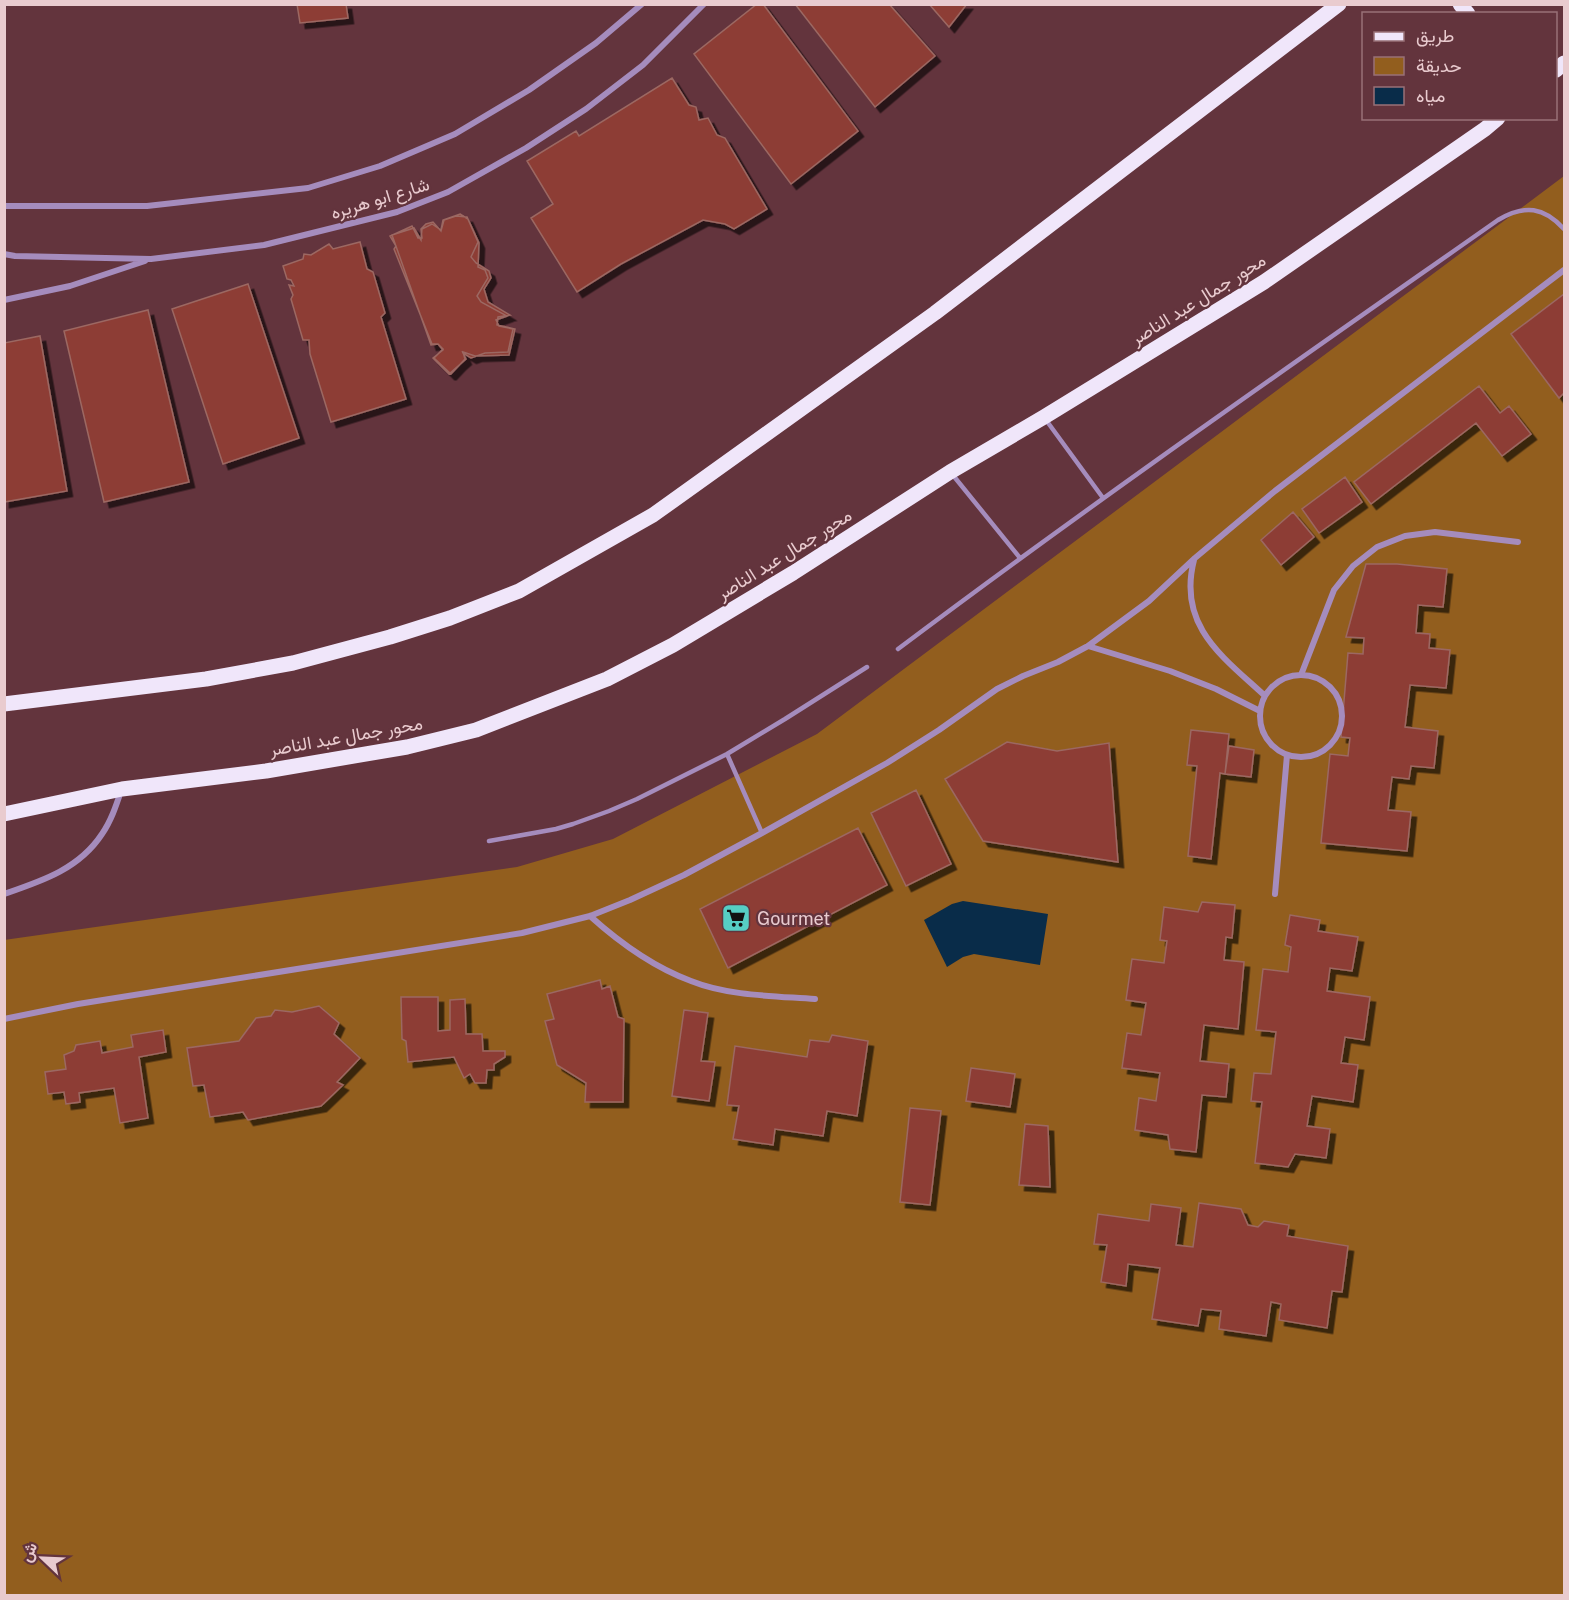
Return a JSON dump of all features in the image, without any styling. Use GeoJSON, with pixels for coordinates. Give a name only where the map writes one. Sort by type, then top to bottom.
{"type":"FeatureCollection","features":[{"type":"Feature","properties":{"kind":"main road"},"geometry":{"type":"LineString","coordinates":[[4,704],[206,679],[293,663],[450,618],[519,591],[653,515],[935,313],[1339,4]]}},
{"type":"Feature","properties":{"kind":"main road","name":"محور جمال عبد الناصر"},"geometry":{"type":"LineString","coordinates":[[4,814],[122,789],[266,771],[407,747],[476,730],[607,679],[673,645],[793,573],[950,472],[1264,282],[1487,124]]}},
{"type":"Feature","properties":{"kind":"street","name":"شارع ابو هريره"},"geometry":{"type":"LineString","coordinates":[[4,206],[147,206],[308,188],[380,166],[455,134],[529,90],[596,43],[642,4]]}},
{"type":"Feature","properties":{"kind":"street","name":"شارع ابو هريره"},"geometry":{"type":"LineString","coordinates":[[4,254],[151,259],[264,245],[397,212],[448,192],[526,148],[586,109],[644,65],[704,4]]}},
{"type":"Feature","properties":{"kind":"street"},"geometry":{"type":"LineString","coordinates":[[4,300],[70,286],[151,259]]}},
{"type":"Feature","properties":{"kind":"street"},"geometry":{"type":"LineString","coordinates":[[4,1019],[78,1004],[522,933],[590,916],[658,888],[897,757],[997,689],[1088,646],[1149,600],[1275,491],[1564,270]]}},
{"type":"Feature","properties":{"kind":"street"},"geometry":{"type":"LineString","coordinates":[[1301,675],[1334,590],[1353,566],[1377,547],[1405,536],[1435,532],[1518,542]]}},
{"type":"Feature","properties":{"kind":"street"},"geometry":{"type":"LineString","coordinates":[[1195,558],[1190,590],[1192,607],[1198,622],[1212,645],[1265,696]]}},
{"type":"Feature","properties":{"kind":"street"},"geometry":{"type":"LineString","coordinates":[[1088,646],[1170,671],[1216,689],[1260,711]]}},
{"type":"Feature","properties":{"kind":"street"},"geometry":{"type":"LineString","coordinates":[[1301,675],[1321,680],[1336,693],[1342,712],[1339,733],[1326,749],[1308,758],[1287,756],[1271,745],[1262,729],[1260,711],[1265,696],[1280,680],[1301,675]]}},
{"type":"Feature","properties":{"kind":"street"},"geometry":{"type":"LineString","coordinates":[[1275,894],[1287,756]]}},
{"type":"Feature","properties":{"kind":"street"},"geometry":{"type":"LineString","coordinates":[[4,894],[60,873],[76,863],[102,834],[112,817],[122,789]]}},
{"type":"Feature","properties":{"kind":"street"},"geometry":{"type":"LineString","coordinates":[[590,916],[613,937],[638,954],[693,982],[730,991],[815,999]]}},
{"type":"Feature","properties":{"kind":"lane"},"geometry":{"type":"LineString","coordinates":[[898,649],[1103,498],[1509,213],[1533,209],[1555,219],[1564,229]]}},
{"type":"Feature","properties":{"kind":"lane"},"geometry":{"type":"LineString","coordinates":[[1044,417],[1103,498]]}},
{"type":"Feature","properties":{"kind":"lane"},"geometry":{"type":"LineString","coordinates":[[950,472],[1020,558]]}},
{"type":"Feature","properties":{"kind":"lane"},"geometry":{"type":"LineString","coordinates":[[489,841],[556,829],[600,815],[637,799],[727,754],[867,667]]}},
{"type":"Feature","properties":{"kind":"lane"},"geometry":{"type":"LineString","coordinates":[[727,754],[762,833]]}},
{"type":"Feature","properties":{"kind":"green space"},"geometry":{"type":"Polygon","coordinates":[[[1564,176],[1564,1595],[5,1595],[4,940],[517,867],[613,839],[817,734],[1564,176]]]}},
{"type":"Feature","properties":{"kind":"water"},"geometry":{"type":"Polygon","coordinates":[[[963,901],[1048,914],[1040,965],[974,954],[963,957],[947,967],[924,920],[952,904],[963,901]]]}},
{"type":"Feature","properties":{"kind":"building"},"geometry":{"type":"Polygon","coordinates":[[[297,4],[346,4],[348,18],[300,23],[297,4]]]}},
{"type":"Feature","properties":{"kind":"building"},"geometry":{"type":"Polygon","coordinates":[[[757,4],[763,4],[858,131],[791,184],[694,54],[757,4]]]}},
{"type":"Feature","properties":{"kind":"building"},"geometry":{"type":"Polygon","coordinates":[[[795,4],[889,4],[935,56],[875,107],[795,4]]]}},
{"type":"Feature","properties":{"kind":"building"},"geometry":{"type":"Polygon","coordinates":[[[929,4],[967,4],[949,27],[929,4]]]}},
{"type":"Feature","properties":{"kind":"building"},"geometry":{"type":"Polygon","coordinates":[[[672,78],[689,105],[696,107],[699,120],[708,118],[717,135],[725,138],[767,209],[734,229],[725,224],[703,220],[621,264],[577,292],[531,218],[553,204],[527,161],[576,131],[579,136],[672,78]]]}},
{"type":"Feature","properties":{"kind":"building"},"geometry":{"type":"Polygon","coordinates":[[[460,214],[468,219],[479,243],[478,267],[485,270],[488,278],[477,296],[481,302],[507,316],[496,320],[499,326],[513,329],[508,352],[485,353],[471,358],[463,353],[466,359],[449,374],[433,358],[443,350],[438,344],[431,345],[392,235],[414,228],[421,240],[422,229],[432,224],[441,230],[443,220],[460,214]]]}},
{"type":"Feature","properties":{"kind":"building"},"geometry":{"type":"Polygon","coordinates":[[[456,216],[467,217],[478,242],[471,257],[489,271],[491,278],[484,289],[488,302],[510,315],[498,317],[497,325],[515,329],[509,355],[475,356],[463,352],[465,359],[451,374],[434,358],[443,349],[438,344],[432,344],[394,249],[396,246],[390,236],[412,226],[418,238],[422,238],[421,229],[426,224],[433,222],[441,231],[444,220],[456,216]]]}},
{"type":"Feature","properties":{"kind":"building"},"geometry":{"type":"Polygon","coordinates":[[[360,242],[367,269],[373,272],[385,313],[381,317],[406,399],[331,422],[310,354],[309,340],[303,340],[291,299],[293,295],[289,285],[294,286],[291,280],[287,279],[283,266],[303,259],[304,254],[311,255],[329,244],[333,249],[360,242]]]}},
{"type":"Feature","properties":{"kind":"building"},"geometry":{"type":"Polygon","coordinates":[[[248,284],[299,438],[223,464],[172,309],[248,284]]]}},
{"type":"Feature","properties":{"kind":"building"},"geometry":{"type":"Polygon","coordinates":[[[1564,294],[1564,393],[1559,398],[1511,334],[1564,294]]]}},
{"type":"Feature","properties":{"kind":"building"},"geometry":{"type":"Polygon","coordinates":[[[148,310],[189,482],[104,502],[64,331],[148,310]]]}},
{"type":"Feature","properties":{"kind":"building"},"geometry":{"type":"Polygon","coordinates":[[[40,336],[67,491],[4,502],[4,343],[40,336]]]}},
{"type":"Feature","properties":{"kind":"building"},"geometry":{"type":"Polygon","coordinates":[[[1479,386],[1500,413],[1509,406],[1531,434],[1502,456],[1476,423],[1371,504],[1354,482],[1479,386]]]}},
{"type":"Feature","properties":{"kind":"building"},"geometry":{"type":"Polygon","coordinates":[[[1345,477],[1362,502],[1319,533],[1302,509],[1345,477]]]}},
{"type":"Feature","properties":{"kind":"building"},"geometry":{"type":"Polygon","coordinates":[[[1293,512],[1314,537],[1281,565],[1261,540],[1293,512]]]}},
{"type":"Feature","properties":{"kind":"building"},"geometry":{"type":"Polygon","coordinates":[[[1366,564],[1397,564],[1447,569],[1443,607],[1418,605],[1416,633],[1430,634],[1429,648],[1450,650],[1446,688],[1410,685],[1405,727],[1438,731],[1434,768],[1411,766],[1409,779],[1392,777],[1388,810],[1411,812],[1407,851],[1321,843],[1330,754],[1348,756],[1350,738],[1341,737],[1348,653],[1363,654],[1364,638],[1346,637],[1366,564]]]}},
{"type":"Feature","properties":{"kind":"building"},"geometry":{"type":"Polygon","coordinates":[[[1191,730],[1229,734],[1225,774],[1220,773],[1211,859],[1188,856],[1197,766],[1187,765],[1191,730]]]}},
{"type":"Feature","properties":{"kind":"building"},"geometry":{"type":"Polygon","coordinates":[[[1007,742],[1057,751],[1109,743],[1118,862],[983,841],[945,779],[1007,742]]]}},
{"type":"Feature","properties":{"kind":"building"},"geometry":{"type":"Polygon","coordinates":[[[1229,746],[1254,750],[1251,777],[1225,774],[1229,746]]]}},
{"type":"Feature","properties":{"kind":"building"},"geometry":{"type":"Polygon","coordinates":[[[916,790],[951,864],[906,886],[871,813],[916,790]]]}},
{"type":"Feature","properties":{"kind":"building"},"geometry":{"type":"Polygon","coordinates":[[[858,828],[887,885],[728,968],[700,909],[858,828]]]}},
{"type":"Feature","properties":{"kind":"building"},"geometry":{"type":"Polygon","coordinates":[[[1202,902],[1235,905],[1232,938],[1226,937],[1224,960],[1244,962],[1238,1029],[1204,1025],[1200,1061],[1229,1064],[1226,1097],[1202,1095],[1196,1152],[1170,1149],[1168,1135],[1135,1130],[1139,1098],[1156,1101],[1160,1073],[1122,1068],[1127,1033],[1141,1035],[1146,1003],[1126,1000],[1132,959],[1164,963],[1167,941],[1160,940],[1164,907],[1198,912],[1202,902]]]}},
{"type":"Feature","properties":{"kind":"building"},"geometry":{"type":"Polygon","coordinates":[[[1290,915],[1320,920],[1318,931],[1358,937],[1352,971],[1330,968],[1327,991],[1370,997],[1364,1040],[1345,1037],[1341,1063],[1358,1065],[1353,1102],[1312,1096],[1307,1126],[1330,1129],[1326,1158],[1295,1154],[1288,1167],[1255,1163],[1262,1102],[1251,1101],[1254,1073],[1271,1074],[1276,1032],[1256,1030],[1263,969],[1288,972],[1291,947],[1285,945],[1290,915]]]}},
{"type":"Feature","properties":{"kind":"building"},"geometry":{"type":"Polygon","coordinates":[[[600,980],[602,989],[610,986],[618,1017],[624,1019],[623,1102],[585,1102],[586,1083],[557,1065],[545,1021],[554,1019],[547,994],[600,980]]]}},
{"type":"Feature","properties":{"kind":"building"},"geometry":{"type":"Polygon","coordinates":[[[401,997],[438,997],[438,1031],[450,1030],[450,1000],[465,999],[466,1034],[482,1034],[483,1051],[505,1051],[505,1057],[494,1064],[494,1070],[487,1070],[486,1083],[475,1083],[470,1074],[464,1078],[454,1057],[408,1062],[406,1041],[402,1039],[401,997]]]}},
{"type":"Feature","properties":{"kind":"building"},"geometry":{"type":"Polygon","coordinates":[[[319,1006],[339,1023],[334,1034],[360,1058],[337,1082],[343,1085],[321,1106],[248,1120],[243,1112],[210,1117],[204,1085],[193,1086],[187,1048],[239,1041],[256,1018],[271,1016],[275,1010],[292,1012],[319,1006]]]}},
{"type":"Feature","properties":{"kind":"building"},"geometry":{"type":"Polygon","coordinates":[[[684,1010],[708,1013],[701,1061],[715,1062],[709,1101],[672,1096],[684,1010]]]}},
{"type":"Feature","properties":{"kind":"building"},"geometry":{"type":"Polygon","coordinates":[[[163,1030],[166,1052],[139,1057],[148,1118],[120,1123],[114,1088],[79,1093],[80,1102],[66,1104],[64,1092],[48,1094],[45,1072],[66,1069],[64,1055],[74,1051],[76,1045],[100,1041],[102,1053],[133,1047],[131,1035],[163,1030]]]}},
{"type":"Feature","properties":{"kind":"building"},"geometry":{"type":"Polygon","coordinates":[[[832,1035],[868,1041],[857,1116],[827,1111],[823,1136],[775,1129],[773,1145],[733,1139],[739,1106],[727,1105],[735,1046],[807,1057],[810,1040],[829,1042],[832,1035]]]}},
{"type":"Feature","properties":{"kind":"building"},"geometry":{"type":"Polygon","coordinates":[[[971,1068],[1015,1074],[1010,1107],[966,1101],[971,1068]]]}},
{"type":"Feature","properties":{"kind":"building"},"geometry":{"type":"Polygon","coordinates":[[[910,1108],[941,1111],[930,1205],[900,1202],[910,1108]]]}},
{"type":"Feature","properties":{"kind":"building"},"geometry":{"type":"Polygon","coordinates":[[[1025,1124],[1048,1126],[1050,1187],[1019,1185],[1025,1124]]]}},
{"type":"Feature","properties":{"kind":"building"},"geometry":{"type":"Polygon","coordinates":[[[1199,1203],[1241,1209],[1248,1225],[1258,1227],[1264,1221],[1289,1225],[1287,1236],[1348,1246],[1342,1292],[1332,1291],[1327,1328],[1279,1320],[1281,1304],[1271,1302],[1266,1336],[1219,1329],[1221,1311],[1201,1309],[1198,1326],[1152,1319],[1160,1268],[1128,1264],[1126,1286],[1101,1282],[1107,1245],[1094,1244],[1098,1214],[1149,1221],[1151,1204],[1181,1208],[1176,1245],[1193,1247],[1199,1203]]]}},
{"type":"Feature","properties":{"kind":"place","name":"Gourmet"},"geometry":{"type":"Point","coordinates":[736,918]}}]}
